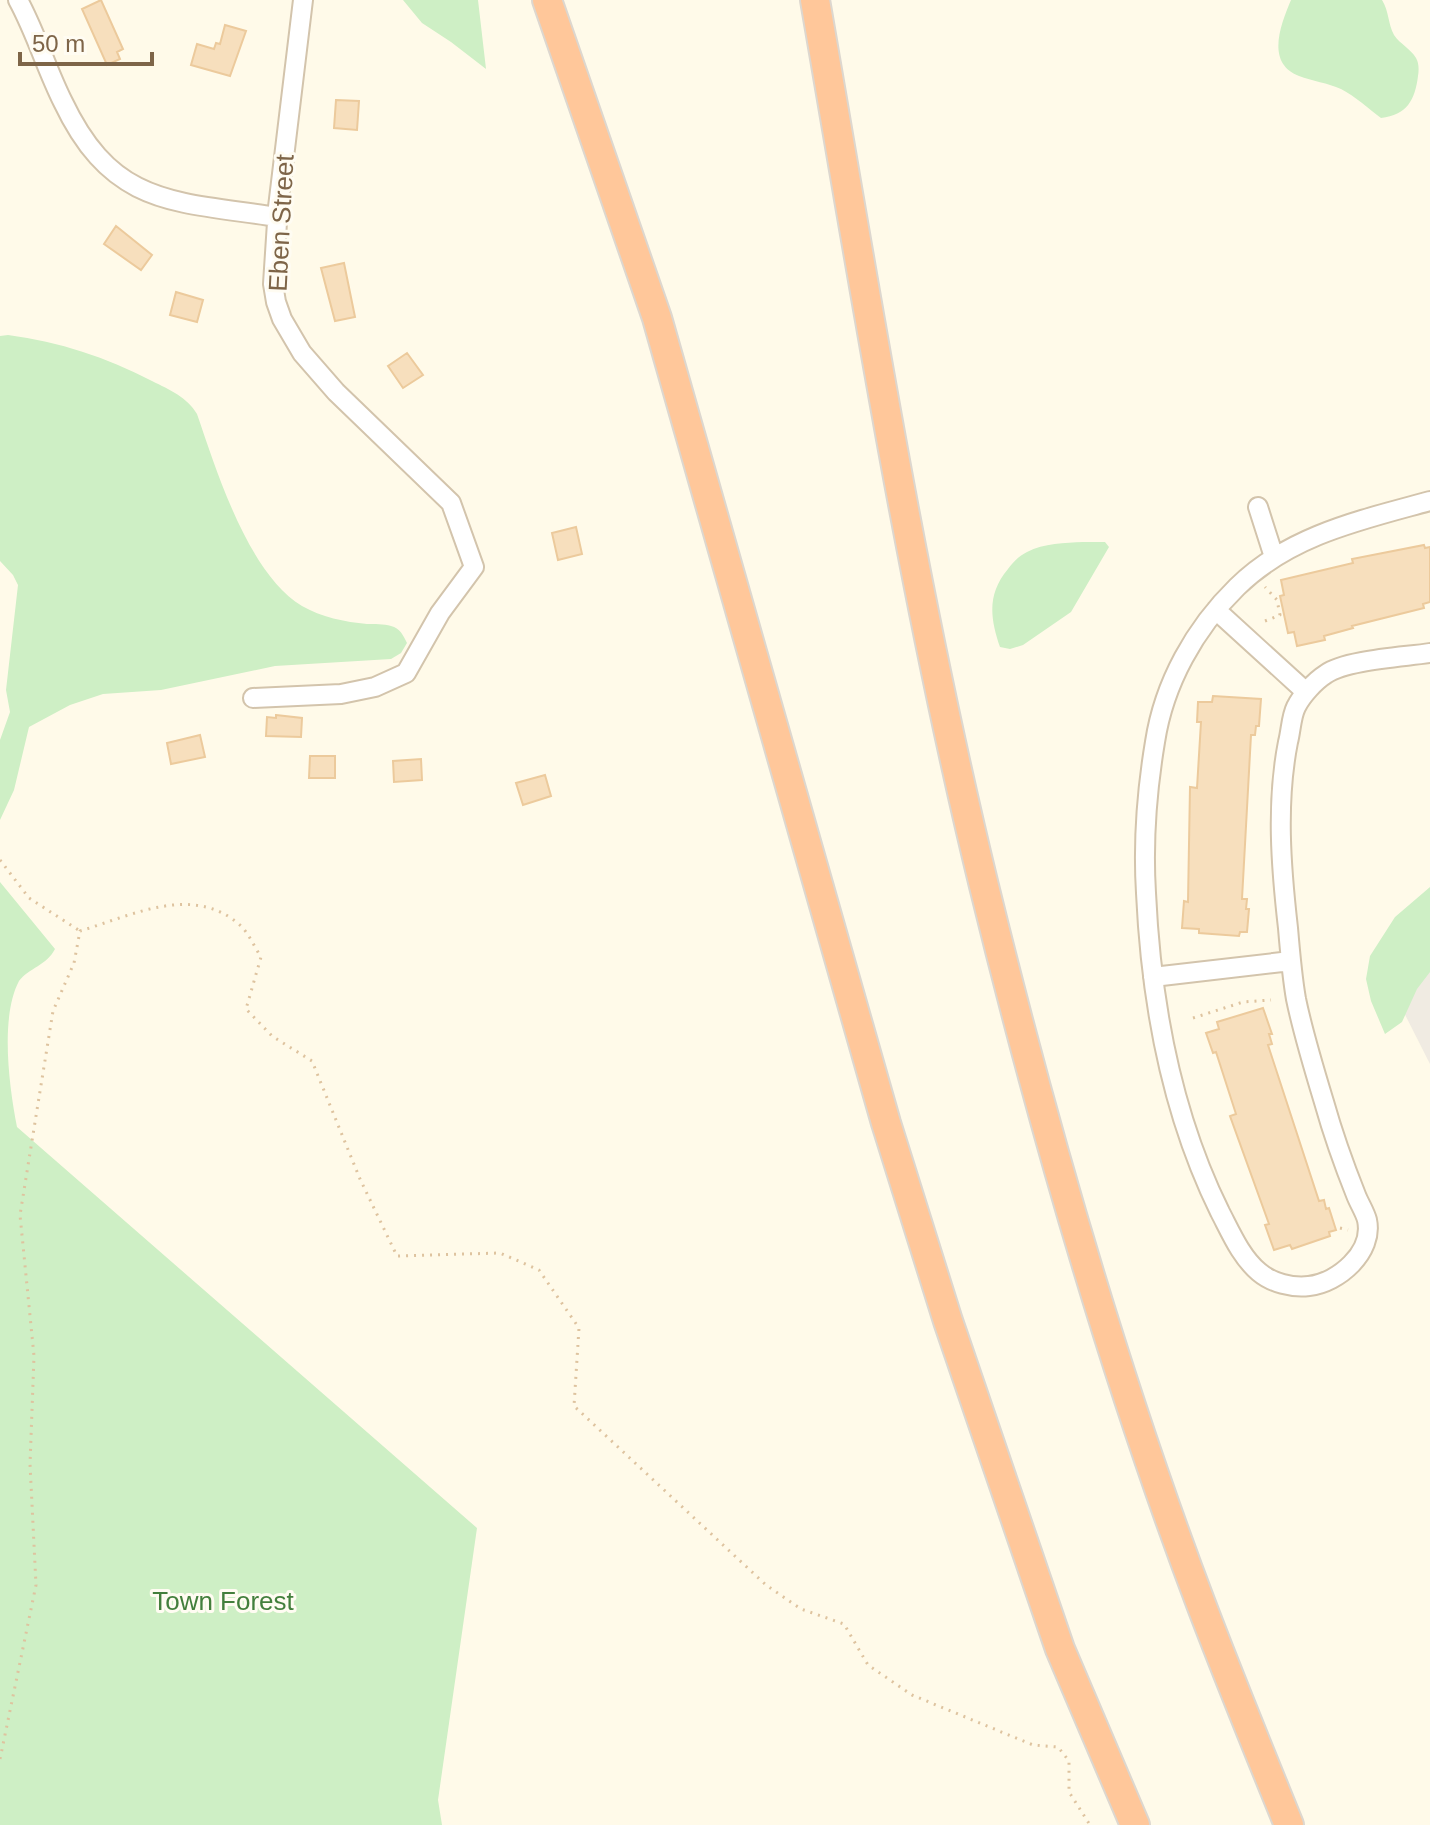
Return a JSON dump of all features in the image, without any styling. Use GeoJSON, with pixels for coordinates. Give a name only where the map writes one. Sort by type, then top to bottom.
{"type":"FeatureCollection","features":[{"type":"Feature","properties":{"kind":"highway"},"geometry":{"type":"LineString","coordinates":[[547,0],[657,318],[886,1123],[948,1321],[1060,1649],[1135,1825]]}},
{"type":"Feature","properties":{"kind":"highway"},"geometry":{"type":"LineString","coordinates":[[815,0],[922,603],[984,885],[1049,1132],[1131,1401],[1200,1602],[1289,1825]]}},
{"type":"Feature","properties":{"kind":"street"},"geometry":{"type":"LineString","coordinates":[[18,0],[35,31],[63,102],[84,141],[111,171],[129,183],[169,200],[277,217]]}},
{"type":"Feature","properties":{"kind":"street","name":"Eben Street"},"geometry":{"type":"LineString","coordinates":[[253,698],[341,694],[375,687],[406,673],[440,613],[474,567],[451,503],[336,392],[291,337],[276,302],[273,284],[277,217],[303,0]]}},
{"type":"Feature","properties":{"kind":"street"},"geometry":{"type":"LineString","coordinates":[[1430,501],[1325,531],[1290,546],[1253,572],[1216,610],[1177,670],[1155,739],[1145,890],[1153,977],[1166,1055],[1185,1125],[1210,1193],[1244,1256],[1261,1275],[1287,1286],[1307,1287],[1326,1282],[1349,1268],[1363,1246],[1368,1222],[1324,1103],[1296,1000],[1281,863],[1283,784],[1295,708],[1306,692],[1328,672],[1347,665],[1430,653]]}},
{"type":"Feature","properties":{"kind":"street"},"geometry":{"type":"LineString","coordinates":[[1258,507],[1274,557]]}},
{"type":"Feature","properties":{"kind":"street"},"geometry":{"type":"LineString","coordinates":[[1216,610],[1306,692]]}},
{"type":"Feature","properties":{"kind":"street"},"geometry":{"type":"LineString","coordinates":[[1153,977],[1291,961]]}},
{"type":"Feature","properties":{"kind":"path"},"geometry":{"type":"LineString","coordinates":[[1260,581],[1277,600],[1280,615],[1265,621]]}},
{"type":"Feature","properties":{"kind":"path"},"geometry":{"type":"LineString","coordinates":[[0,860],[29,898],[80,931],[171,904],[211,906],[242,927],[261,957],[246,1009],[272,1036],[312,1061],[360,1179],[397,1256],[500,1253],[539,1270],[579,1328],[574,1406],[766,1585],[801,1609],[844,1624],[868,1665],[912,1695],[1033,1745],[1058,1747],[1069,1761],[1069,1792],[1090,1825]]}},
{"type":"Feature","properties":{"kind":"path"},"geometry":{"type":"LineString","coordinates":[[0,1759],[36,1585],[30,1464],[34,1356],[20,1215],[53,1011],[74,963],[80,931]]}},
{"type":"Feature","properties":{"kind":"path"},"geometry":{"type":"LineString","coordinates":[[1193,1018],[1243,1002],[1271,1000]]}},
{"type":"Feature","properties":{"kind":"path"},"geometry":{"type":"LineString","coordinates":[[1340,1228],[1356,1232]]}},
{"type":"Feature","properties":{"kind":"shaded area"},"geometry":{"type":"Polygon","coordinates":[[[1430,949],[1430,1064],[1386,977],[1430,949]]]}},
{"type":"Feature","properties":{"kind":"green space"},"geometry":{"type":"Polygon","coordinates":[[[403,0],[478,0],[486,69],[422,23],[403,0]]]}},
{"type":"Feature","properties":{"kind":"green space"},"geometry":{"type":"Polygon","coordinates":[[[1291,0],[1382,0],[1394,35],[1418,62],[1417,85],[1408,105],[1397,114],[1381,118],[1341,89],[1288,70],[1282,62],[1278,42],[1291,0]]]}},
{"type":"Feature","properties":{"kind":"green space"},"geometry":{"type":"Polygon","coordinates":[[[0,336],[64,346],[100,358],[135,372],[183,398],[197,414],[225,492],[250,546],[283,591],[302,606],[325,616],[394,627],[407,643],[401,653],[391,659],[275,666],[161,690],[103,694],[70,705],[29,727],[14,790],[0,820],[0,740],[10,712],[6,690],[18,585],[0,561],[0,336]]]}},
{"type":"Feature","properties":{"kind":"green space"},"geometry":{"type":"Polygon","coordinates":[[[1105,542],[1109,547],[1071,612],[1023,645],[1010,649],[1000,647],[992,606],[996,588],[1010,566],[1021,555],[1034,549],[1105,542]]]}},
{"type":"Feature","properties":{"kind":"green space","name":"Town Forest"},"geometry":{"type":"Polygon","coordinates":[[[0,882],[55,949],[19,981],[13,996],[8,1052],[17,1127],[477,1528],[438,1800],[442,1825],[0,1825],[0,882]]]}},
{"type":"Feature","properties":{"kind":"green space"},"geometry":{"type":"Polygon","coordinates":[[[1430,887],[1430,972],[1417,989],[1402,1022],[1385,1034],[1371,1001],[1366,979],[1370,956],[1395,917],[1430,887]]]}},
{"type":"Feature","properties":{"kind":"building"},"geometry":{"type":"Polygon","coordinates":[[[101,0],[123,49],[117,52],[120,59],[107,65],[82,9],[101,0]]]}},
{"type":"Feature","properties":{"kind":"building"},"geometry":{"type":"Polygon","coordinates":[[[225,25],[246,31],[230,76],[191,65],[197,44],[214,49],[216,43],[220,44],[225,25]]]}},
{"type":"Feature","properties":{"kind":"building"},"geometry":{"type":"Polygon","coordinates":[[[336,100],[359,101],[357,130],[334,128],[336,100]]]}},
{"type":"Feature","properties":{"kind":"building"},"geometry":{"type":"Polygon","coordinates":[[[116,226],[152,255],[141,270],[104,244],[116,226]]]}},
{"type":"Feature","properties":{"kind":"building"},"geometry":{"type":"Polygon","coordinates":[[[344,263],[355,317],[335,321],[321,268],[344,263]]]}},
{"type":"Feature","properties":{"kind":"building"},"geometry":{"type":"Polygon","coordinates":[[[176,292],[203,300],[197,322],[170,315],[176,292]]]}},
{"type":"Feature","properties":{"kind":"building"},"geometry":{"type":"Polygon","coordinates":[[[407,353],[423,375],[403,388],[388,366],[407,353]]]}},
{"type":"Feature","properties":{"kind":"building"},"geometry":{"type":"Polygon","coordinates":[[[576,527],[582,554],[558,560],[552,533],[576,527]]]}},
{"type":"Feature","properties":{"kind":"building"},"geometry":{"type":"Polygon","coordinates":[[[1424,545],[1425,548],[1430,547],[1430,602],[1423,604],[1424,608],[1352,626],[1324,636],[1325,640],[1297,646],[1294,632],[1288,633],[1280,596],[1284,595],[1281,580],[1353,563],[1352,559],[1424,545]]]}},
{"type":"Feature","properties":{"kind":"building"},"geometry":{"type":"Polygon","coordinates":[[[1213,696],[1261,699],[1259,726],[1256,726],[1255,735],[1251,735],[1242,899],[1247,899],[1246,909],[1249,909],[1247,932],[1240,932],[1239,936],[1199,933],[1199,929],[1182,928],[1184,901],[1188,902],[1190,787],[1197,788],[1201,722],[1197,722],[1198,702],[1212,702],[1213,696]]]}},
{"type":"Feature","properties":{"kind":"building"},"geometry":{"type":"Polygon","coordinates":[[[276,715],[302,718],[301,737],[266,736],[267,717],[276,718],[276,715]]]}},
{"type":"Feature","properties":{"kind":"building"},"geometry":{"type":"Polygon","coordinates":[[[200,735],[205,757],[171,764],[167,743],[200,735]]]}},
{"type":"Feature","properties":{"kind":"building"},"geometry":{"type":"Polygon","coordinates":[[[310,756],[335,756],[335,778],[309,778],[310,756]]]}},
{"type":"Feature","properties":{"kind":"building"},"geometry":{"type":"Polygon","coordinates":[[[421,759],[422,780],[394,782],[393,761],[421,759]]]}},
{"type":"Feature","properties":{"kind":"building"},"geometry":{"type":"Polygon","coordinates":[[[545,775],[551,796],[523,805],[516,783],[545,775]]]}},
{"type":"Feature","properties":{"kind":"building"},"geometry":{"type":"Polygon","coordinates":[[[1263,1008],[1272,1034],[1269,1034],[1272,1044],[1268,1045],[1319,1201],[1324,1200],[1326,1209],[1329,1208],[1336,1230],[1329,1232],[1330,1236],[1292,1249],[1290,1245],[1274,1250],[1265,1225],[1269,1224],[1230,1116],[1236,1114],[1216,1052],[1213,1053],[1206,1033],[1219,1029],[1217,1022],[1263,1008]]]}}]}
